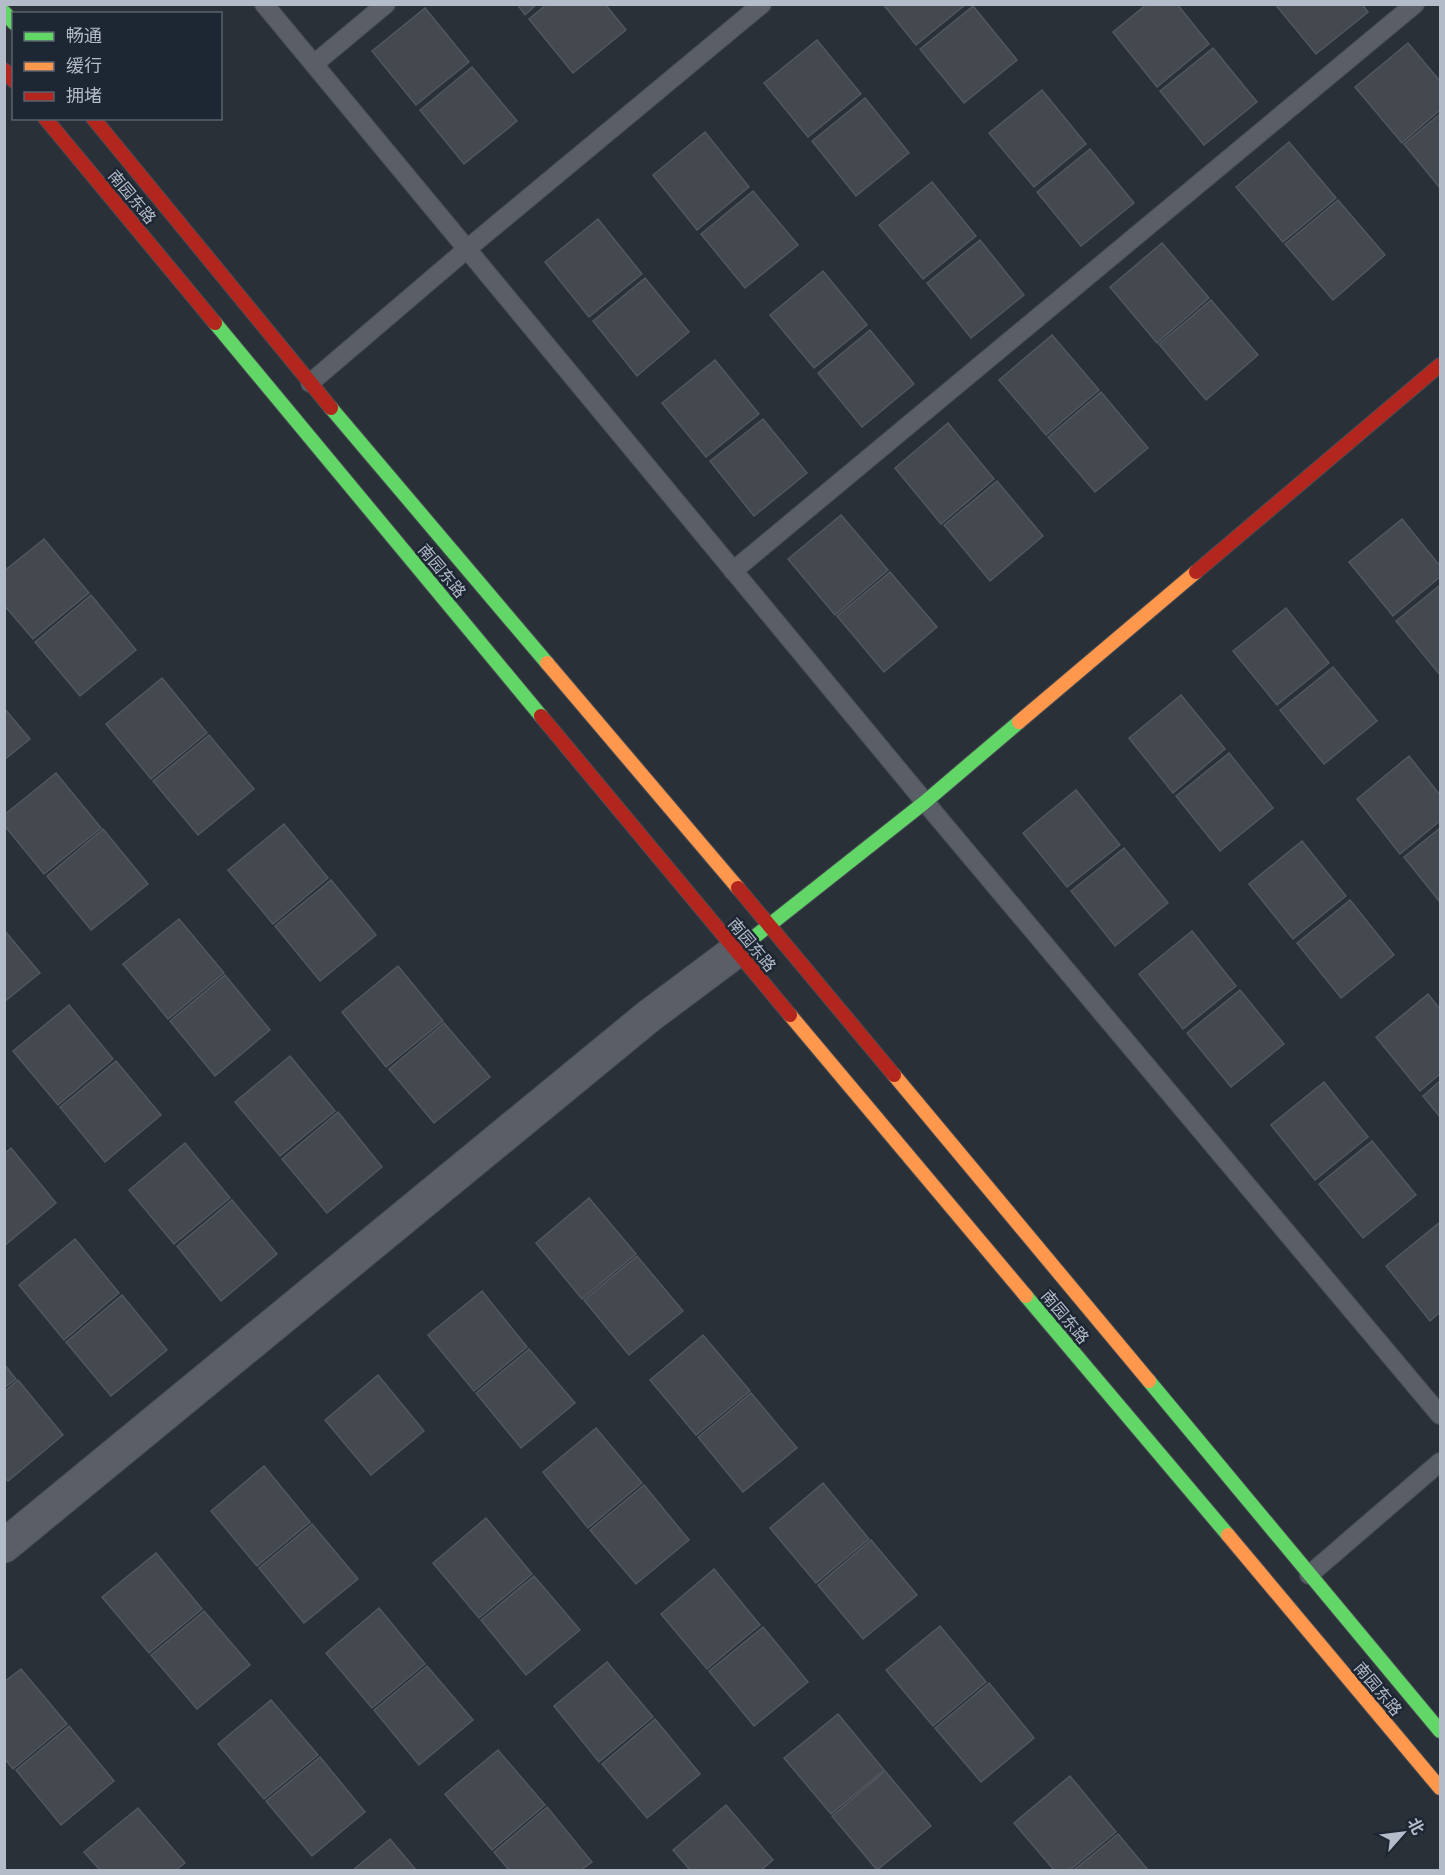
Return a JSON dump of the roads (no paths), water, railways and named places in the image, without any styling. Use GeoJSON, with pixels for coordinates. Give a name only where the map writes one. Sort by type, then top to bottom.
{"type":"FeatureCollection","features":[{"type":"Feature","properties":{"kind":"main road","name":"南园东路"},"geometry":{"type":"LineString","coordinates":[[47,120],[736,951],[1440,1788]]}},
{"type":"Feature","properties":{"kind":"main road","name":"南园东路"},"geometry":{"type":"LineString","coordinates":[[95,120],[310,383],[770,926],[1440,1731]]}},
{"type":"Feature","properties":{"kind":"main road"},"geometry":{"type":"LineString","coordinates":[[736,951],[925,802],[1440,365]]}},
{"type":"Feature","properties":{"kind":"street"},"geometry":{"type":"LineString","coordinates":[[4,1546],[649,1016],[736,951]]}},
{"type":"Feature","properties":{"kind":"lane"},"geometry":{"type":"LineString","coordinates":[[264,4],[925,802],[1440,1415]]}},
{"type":"Feature","properties":{"kind":"lane"},"geometry":{"type":"LineString","coordinates":[[314,64],[386,4]]}},
{"type":"Feature","properties":{"kind":"lane"},"geometry":{"type":"LineString","coordinates":[[310,383],[467,249],[762,4]]}},
{"type":"Feature","properties":{"kind":"lane"},"geometry":{"type":"LineString","coordinates":[[733,571],[1415,4]]}},
{"type":"Feature","properties":{"kind":"lane"},"geometry":{"type":"LineString","coordinates":[[1309,1575],[1440,1462]]}}]}
